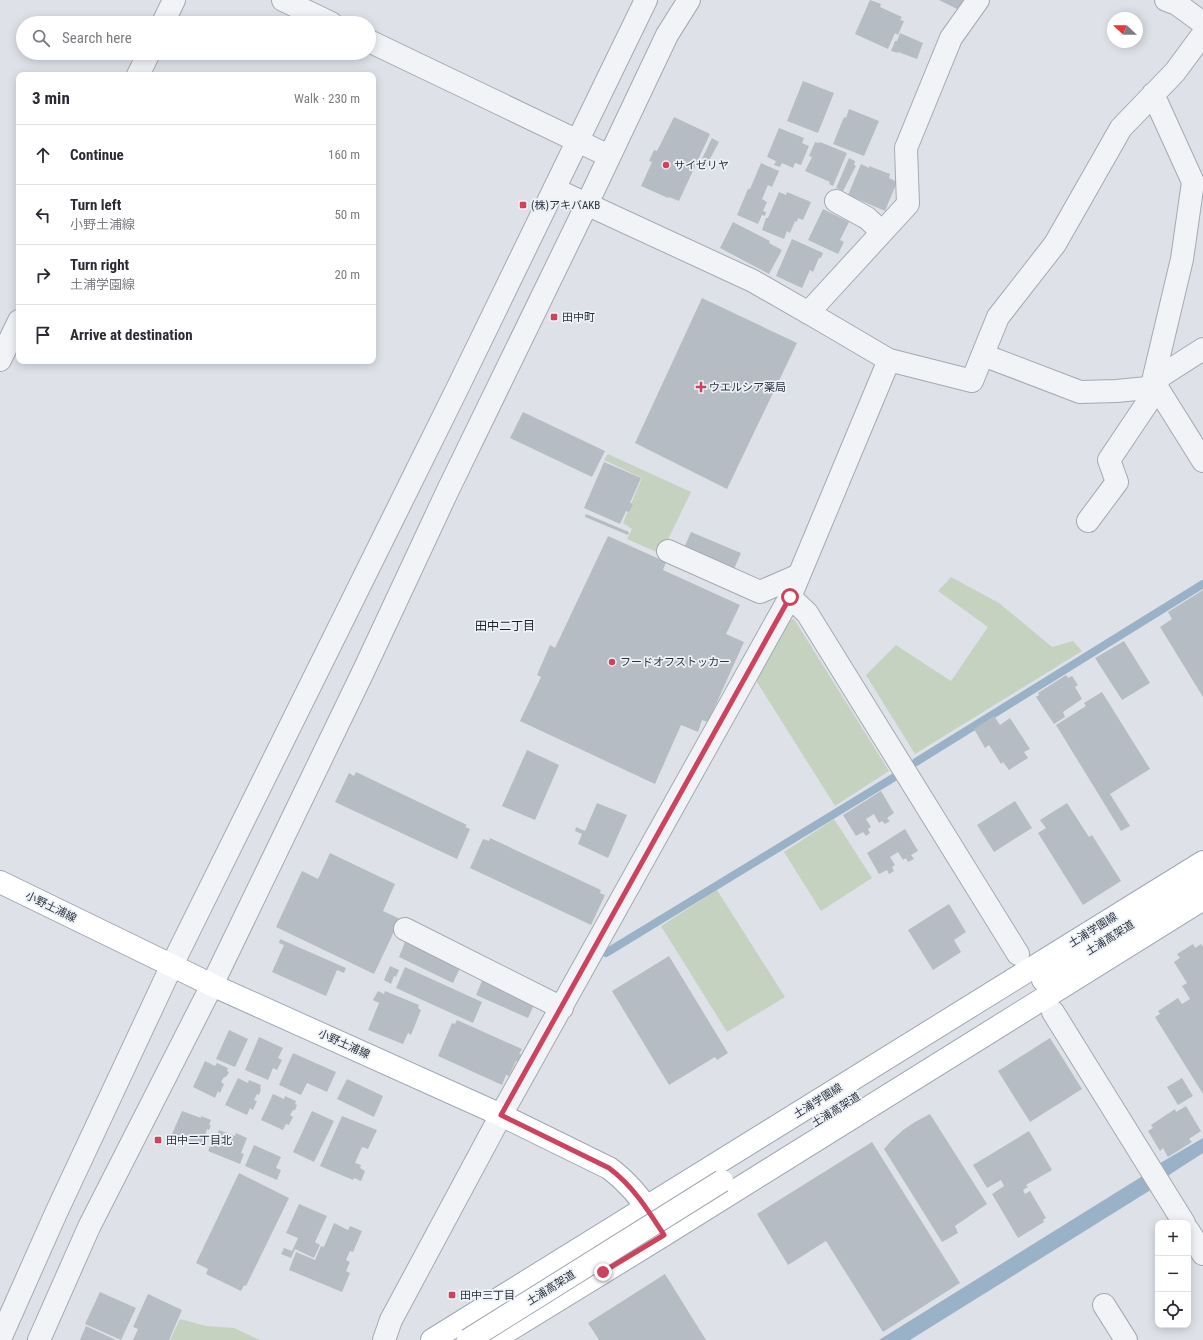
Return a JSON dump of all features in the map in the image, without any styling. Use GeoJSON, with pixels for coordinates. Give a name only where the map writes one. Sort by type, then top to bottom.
{"type":"FeatureCollection","features":[{"type":"Feature","properties":{"kind":"main road","name":"土浦学園線"},"geometry":{"type":"LineString","coordinates":[[432,1340],[1203,862]]}},
{"type":"Feature","properties":{"kind":"main road","name":"土浦高架道"},"geometry":{"type":"LineString","coordinates":[[468,1340],[1203,880]]}},
{"type":"Feature","properties":{"kind":"main road","name":"小野土浦線"},"geometry":{"type":"LineString","coordinates":[[0,882],[212,985],[501,1115],[609,1168],[621,1177],[635,1191],[647,1207],[664,1235]]}},
{"type":"Feature","properties":{"kind":"main road"},"geometry":{"type":"LineString","coordinates":[[493,1340],[664,1235],[1203,898]]}},
{"type":"Feature","properties":{"kind":"street"},"geometry":{"type":"LineString","coordinates":[[166,16],[174,0]]}},
{"type":"Feature","properties":{"kind":"street"},"geometry":{"type":"LineString","coordinates":[[283,0],[316,16]]}},
{"type":"Feature","properties":{"kind":"street"},"geometry":{"type":"LineString","coordinates":[[0,1339],[56,1213],[172,965],[456,392],[646,0]]}},
{"type":"Feature","properties":{"kind":"street"},"geometry":{"type":"LineString","coordinates":[[39,1340],[89,1227],[212,985],[364,670],[448,490],[610,156],[666,35],[689,0]]}},
{"type":"Feature","properties":{"kind":"street"},"geometry":{"type":"LineString","coordinates":[[808,313],[908,204],[906,148],[950,38],[978,0]]}},
{"type":"Feature","properties":{"kind":"street"},"geometry":{"type":"LineString","coordinates":[[1166,0],[1177,4],[1203,23]]}},
{"type":"Feature","properties":{"kind":"street"},"geometry":{"type":"LineString","coordinates":[[554,189],[753,281],[889,360],[972,381],[998,317],[1055,244],[1121,128],[1175,72],[1203,34]]}},
{"type":"Feature","properties":{"kind":"street"},"geometry":{"type":"LineString","coordinates":[[376,44],[610,156]]}},
{"type":"Feature","properties":{"kind":"street"},"geometry":{"type":"LineString","coordinates":[[139,72],[145,60]]}},
{"type":"Feature","properties":{"kind":"street"},"geometry":{"type":"LineString","coordinates":[[1088,521],[1117,482],[1109,460],[1156,384],[1182,259],[1193,182],[1153,94]]}},
{"type":"Feature","properties":{"kind":"street"},"geometry":{"type":"LineString","coordinates":[[836,201],[867,218],[882,232]]}},
{"type":"Feature","properties":{"kind":"street"},"geometry":{"type":"LineString","coordinates":[[0,360],[16,327]]}},
{"type":"Feature","properties":{"kind":"street"},"geometry":{"type":"LineString","coordinates":[[983,355],[1080,392],[1116,391],[1156,384],[1203,349]]}},
{"type":"Feature","properties":{"kind":"street"},"geometry":{"type":"LineString","coordinates":[[384,1340],[391,1320],[501,1115],[790,597],[889,360]]}},
{"type":"Feature","properties":{"kind":"street"},"geometry":{"type":"LineString","coordinates":[[1156,384],[1203,461]]}},
{"type":"Feature","properties":{"kind":"street"},"geometry":{"type":"LineString","coordinates":[[668,551],[760,592],[800,575]]}},
{"type":"Feature","properties":{"kind":"street"},"geometry":{"type":"LineString","coordinates":[[790,597],[807,613],[1018,954]]}},
{"type":"Feature","properties":{"kind":"street"},"geometry":{"type":"LineString","coordinates":[[405,929],[562,1008]]}},
{"type":"Feature","properties":{"kind":"street"},"geometry":{"type":"LineString","coordinates":[[1053,1012],[1182,1220]]}},
{"type":"Feature","properties":{"kind":"street"},"geometry":{"type":"LineString","coordinates":[[1191,1235],[1203,1254]]}},
{"type":"Feature","properties":{"kind":"street"},"geometry":{"type":"LineString","coordinates":[[1104,1305],[1126,1340]]}},
{"type":"Feature","properties":{"kind":"green space"},"geometry":{"type":"Polygon","coordinates":[[[608,454],[691,492],[661,554],[627,539],[632,529],[623,523],[642,478],[604,460],[608,454]]]}},
{"type":"Feature","properties":{"kind":"green space"},"geometry":{"type":"Polygon","coordinates":[[[951,577],[999,603],[1052,647],[1073,641],[1082,651],[915,754],[866,675],[896,645],[951,681],[988,627],[938,591],[951,577]]]}},
{"type":"Feature","properties":{"kind":"green space"},"geometry":{"type":"Polygon","coordinates":[[[794,619],[889,771],[835,806],[755,679],[785,622],[794,619]]]}},
{"type":"Feature","properties":{"kind":"green space"},"geometry":{"type":"Polygon","coordinates":[[[834,819],[872,878],[821,911],[784,852],[834,819]]]}},
{"type":"Feature","properties":{"kind":"green space"},"geometry":{"type":"Polygon","coordinates":[[[717,890],[785,997],[727,1032],[661,926],[717,890]]]}},
{"type":"Feature","properties":{"kind":"green space"},"geometry":{"type":"Polygon","coordinates":[[[180,1319],[206,1326],[234,1328],[260,1340],[170,1340],[180,1319]]]}},
{"type":"Feature","properties":{"kind":"water"},"geometry":{"type":"Polygon","coordinates":[[[1203,1138],[1203,1153],[1172,1173],[1149,1191],[910,1340],[879,1340],[1141,1177],[1162,1162],[1203,1138]]]}},
{"type":"Feature","properties":{"kind":"building"},"geometry":{"type":"Polygon","coordinates":[[[870,0],[881,4],[880,7],[902,17],[900,20],[904,21],[898,35],[895,33],[888,49],[855,34],[870,0]]]}},
{"type":"Feature","properties":{"kind":"building"},"geometry":{"type":"Polygon","coordinates":[[[939,0],[967,0],[961,11],[939,0]]]}},
{"type":"Feature","properties":{"kind":"building"},"geometry":{"type":"Polygon","coordinates":[[[900,33],[923,43],[917,59],[891,51],[900,33]]]}},
{"type":"Feature","properties":{"kind":"building"},"geometry":{"type":"Polygon","coordinates":[[[803,81],[834,93],[818,133],[787,121],[803,81]]]}},
{"type":"Feature","properties":{"kind":"building"},"geometry":{"type":"Polygon","coordinates":[[[849,109],[879,121],[864,156],[833,144],[844,117],[846,118],[849,109]]]}},
{"type":"Feature","properties":{"kind":"building"},"geometry":{"type":"Polygon","coordinates":[[[674,117],[710,134],[679,201],[669,197],[668,198],[641,186],[652,162],[649,161],[654,150],[657,151],[674,117]]]}},
{"type":"Feature","properties":{"kind":"building"},"geometry":{"type":"Polygon","coordinates":[[[779,128],[804,138],[802,143],[809,146],[801,165],[795,163],[793,168],[782,163],[780,167],[774,165],[776,161],[767,157],[779,128]]]}},
{"type":"Feature","properties":{"kind":"building"},"geometry":{"type":"Polygon","coordinates":[[[712,138],[719,142],[704,170],[698,167],[712,138]]]}},
{"type":"Feature","properties":{"kind":"building"},"geometry":{"type":"Polygon","coordinates":[[[815,142],[820,142],[847,153],[833,186],[829,184],[830,182],[805,171],[812,157],[809,156],[815,142]]]}},
{"type":"Feature","properties":{"kind":"building"},"geometry":{"type":"Polygon","coordinates":[[[849,158],[855,161],[854,165],[856,166],[843,191],[836,188],[849,158]]]}},
{"type":"Feature","properties":{"kind":"building"},"geometry":{"type":"Polygon","coordinates":[[[761,163],[779,171],[772,187],[768,185],[762,199],[767,202],[763,211],[766,212],[765,216],[762,215],[758,224],[737,215],[761,163]]]}},
{"type":"Feature","properties":{"kind":"building"},"geometry":{"type":"Polygon","coordinates":[[[861,164],[890,174],[889,178],[897,182],[885,211],[848,195],[861,164]]]}},
{"type":"Feature","properties":{"kind":"building"},"geometry":{"type":"Polygon","coordinates":[[[779,192],[786,195],[787,192],[811,202],[803,220],[798,218],[797,222],[795,221],[790,233],[787,231],[784,239],[762,230],[766,218],[768,218],[779,192]]]}},
{"type":"Feature","properties":{"kind":"building"},"geometry":{"type":"Polygon","coordinates":[[[823,209],[849,222],[840,240],[844,242],[838,254],[808,240],[823,209]]]}},
{"type":"Feature","properties":{"kind":"building"},"geometry":{"type":"Polygon","coordinates":[[[733,222],[770,241],[769,243],[782,250],[769,274],[720,248],[733,222]]]}},
{"type":"Feature","properties":{"kind":"building"},"geometry":{"type":"Polygon","coordinates":[[[792,239],[823,253],[821,258],[819,258],[813,272],[810,270],[802,288],[776,276],[792,239]]]}},
{"type":"Feature","properties":{"kind":"building"},"geometry":{"type":"Polygon","coordinates":[[[702,298],[797,343],[727,489],[635,443],[702,298]]]}},
{"type":"Feature","properties":{"kind":"building"},"geometry":{"type":"Polygon","coordinates":[[[523,412],[605,451],[592,477],[510,438],[523,412]]]}},
{"type":"Feature","properties":{"kind":"building"},"geometry":{"type":"Polygon","coordinates":[[[604,462],[641,478],[630,503],[633,504],[629,512],[626,511],[620,524],[584,508],[604,462]]]}},
{"type":"Feature","properties":{"kind":"building"},"geometry":{"type":"Polygon","coordinates":[[[586,514],[629,532],[628,535],[585,517],[586,514]]]}},
{"type":"Feature","properties":{"kind":"building"},"geometry":{"type":"Polygon","coordinates":[[[691,532],[741,553],[734,569],[684,548],[691,532]]]}},
{"type":"Feature","properties":{"kind":"building"},"geometry":{"type":"Polygon","coordinates":[[[608,536],[666,562],[663,570],[740,605],[726,634],[744,642],[708,722],[702,720],[698,732],[681,725],[655,784],[520,721],[541,677],[537,675],[550,645],[555,648],[608,536]]]}},
{"type":"Feature","properties":{"kind":"building"},"geometry":{"type":"Polygon","coordinates":[[[1203,590],[1203,697],[1160,627],[1172,619],[1168,612],[1203,590]]]}},
{"type":"Feature","properties":{"kind":"building"},"geometry":{"type":"Polygon","coordinates":[[[1124,641],[1150,683],[1122,700],[1095,658],[1124,641]]]}},
{"type":"Feature","properties":{"kind":"building"},"geometry":{"type":"Polygon","coordinates":[[[1066,675],[1068,678],[1072,676],[1078,685],[1075,687],[1082,699],[1063,712],[1065,717],[1054,724],[1036,697],[1039,695],[1038,693],[1066,675]]]}},
{"type":"Feature","properties":{"kind":"building"},"geometry":{"type":"Polygon","coordinates":[[[1102,692],[1150,769],[1110,794],[1130,826],[1121,831],[1056,725],[1086,706],[1084,703],[1102,692]]]}},
{"type":"Feature","properties":{"kind":"building"},"geometry":{"type":"Polygon","coordinates":[[[994,716],[1000,725],[1010,718],[1030,749],[1024,752],[1028,758],[1009,770],[1003,762],[1001,764],[989,745],[985,748],[974,729],[994,716]]]}},
{"type":"Feature","properties":{"kind":"building"},"geometry":{"type":"Polygon","coordinates":[[[527,750],[559,765],[535,820],[502,806],[527,750]]]}},
{"type":"Feature","properties":{"kind":"building"},"geometry":{"type":"Polygon","coordinates":[[[356,772],[467,825],[465,827],[470,829],[457,859],[335,802],[349,773],[354,776],[356,772]]]}},
{"type":"Feature","properties":{"kind":"building"},"geometry":{"type":"Polygon","coordinates":[[[881,791],[894,813],[887,818],[890,821],[885,824],[882,821],[879,823],[874,814],[866,819],[871,827],[868,829],[870,833],[866,836],[863,832],[856,836],[843,815],[881,791]]]}},
{"type":"Feature","properties":{"kind":"building"},"geometry":{"type":"Polygon","coordinates":[[[1015,801],[1032,828],[994,852],[977,825],[1015,801]]]}},
{"type":"Feature","properties":{"kind":"building"},"geometry":{"type":"Polygon","coordinates":[[[597,803],[627,815],[608,858],[578,844],[582,834],[575,831],[576,827],[585,831],[597,803]]]}},
{"type":"Feature","properties":{"kind":"building"},"geometry":{"type":"Polygon","coordinates":[[[1067,803],[1089,837],[1092,835],[1121,881],[1083,905],[1038,833],[1046,828],[1040,820],[1067,803]]]}},
{"type":"Feature","properties":{"kind":"building"},"geometry":{"type":"Polygon","coordinates":[[[905,829],[918,851],[911,855],[914,859],[908,862],[906,858],[903,860],[898,852],[890,857],[895,865],[892,867],[894,871],[889,874],[887,870],[879,874],[867,853],[905,829]]]}},
{"type":"Feature","properties":{"kind":"building"},"geometry":{"type":"Polygon","coordinates":[[[490,838],[601,890],[600,893],[605,895],[591,925],[470,868],[483,839],[489,841],[490,838]]]}},
{"type":"Feature","properties":{"kind":"building"},"geometry":{"type":"Polygon","coordinates":[[[330,853],[395,884],[383,911],[400,919],[374,974],[276,927],[302,871],[318,879],[330,853]]]}},
{"type":"Feature","properties":{"kind":"building"},"geometry":{"type":"Polygon","coordinates":[[[949,904],[966,932],[954,940],[961,952],[933,970],[908,930],[949,904]]]}},
{"type":"Feature","properties":{"kind":"building"},"geometry":{"type":"Polygon","coordinates":[[[280,939],[346,968],[344,973],[337,970],[326,996],[272,972],[284,945],[279,943],[280,939]]]}},
{"type":"Feature","properties":{"kind":"building"},"geometry":{"type":"Polygon","coordinates":[[[405,942],[460,968],[453,983],[399,957],[405,942]]]}},
{"type":"Feature","properties":{"kind":"building"},"geometry":{"type":"Polygon","coordinates":[[[1193,944],[1195,948],[1201,944],[1203,947],[1203,1094],[1155,1017],[1160,1014],[1158,1011],[1178,998],[1182,1004],[1190,999],[1182,986],[1187,983],[1174,962],[1180,958],[1177,954],[1193,944]]]}},
{"type":"Feature","properties":{"kind":"building"},"geometry":{"type":"Polygon","coordinates":[[[669,956],[728,1053],[717,1060],[715,1057],[669,1085],[612,991],[669,956]]]}},
{"type":"Feature","properties":{"kind":"building"},"geometry":{"type":"Polygon","coordinates":[[[390,966],[399,970],[396,977],[394,976],[391,984],[384,980],[390,966]]]}},
{"type":"Feature","properties":{"kind":"building"},"geometry":{"type":"Polygon","coordinates":[[[405,967],[482,1002],[473,1023],[396,988],[405,967]]]}},
{"type":"Feature","properties":{"kind":"building"},"geometry":{"type":"Polygon","coordinates":[[[482,981],[534,1005],[528,1018],[476,995],[482,981]]]}},
{"type":"Feature","properties":{"kind":"building"},"geometry":{"type":"Polygon","coordinates":[[[378,991],[384,994],[385,991],[419,1005],[418,1008],[421,1010],[411,1035],[408,1033],[403,1044],[368,1030],[379,1003],[373,1000],[378,991]]]}},
{"type":"Feature","properties":{"kind":"building"},"geometry":{"type":"Polygon","coordinates":[[[457,1020],[522,1049],[519,1054],[521,1054],[518,1062],[516,1061],[509,1076],[506,1075],[502,1085],[438,1056],[452,1023],[455,1024],[457,1020]]]}},
{"type":"Feature","properties":{"kind":"building"},"geometry":{"type":"Polygon","coordinates":[[[229,1030],[248,1039],[235,1067],[216,1059],[229,1030]]]}},
{"type":"Feature","properties":{"kind":"building"},"geometry":{"type":"Polygon","coordinates":[[[259,1037],[283,1048],[278,1058],[282,1060],[277,1070],[273,1068],[268,1080],[245,1070],[259,1037]]]}},
{"type":"Feature","properties":{"kind":"building"},"geometry":{"type":"Polygon","coordinates":[[[1050,1038],[1082,1089],[1030,1122],[998,1071],[1050,1038]]]}},
{"type":"Feature","properties":{"kind":"building"},"geometry":{"type":"Polygon","coordinates":[[[293,1053],[336,1072],[327,1092],[307,1083],[301,1095],[279,1085],[293,1053]]]}},
{"type":"Feature","properties":{"kind":"building"},"geometry":{"type":"Polygon","coordinates":[[[205,1061],[215,1066],[217,1063],[228,1068],[227,1071],[229,1072],[221,1082],[224,1084],[220,1093],[218,1091],[215,1098],[193,1087],[205,1061]]]}},
{"type":"Feature","properties":{"kind":"building"},"geometry":{"type":"Polygon","coordinates":[[[238,1078],[248,1083],[249,1080],[261,1085],[259,1095],[257,1094],[254,1100],[257,1101],[253,1110],[250,1108],[247,1115],[225,1105],[238,1078]]]}},
{"type":"Feature","properties":{"kind":"building"},"geometry":{"type":"Polygon","coordinates":[[[1182,1078],[1193,1096],[1178,1105],[1167,1087],[1182,1078]]]}},
{"type":"Feature","properties":{"kind":"building"},"geometry":{"type":"Polygon","coordinates":[[[347,1079],[383,1096],[374,1117],[337,1099],[347,1079]]]}},
{"type":"Feature","properties":{"kind":"building"},"geometry":{"type":"Polygon","coordinates":[[[273,1094],[284,1099],[285,1096],[296,1101],[295,1104],[297,1105],[295,1110],[293,1110],[290,1115],[293,1117],[289,1125],[286,1124],[283,1130],[261,1120],[273,1094]]]}},
{"type":"Feature","properties":{"kind":"building"},"geometry":{"type":"Polygon","coordinates":[[[1186,1106],[1201,1131],[1189,1139],[1192,1142],[1168,1157],[1163,1148],[1160,1151],[1148,1131],[1153,1128],[1151,1125],[1175,1109],[1176,1112],[1186,1106]]]}},
{"type":"Feature","properties":{"kind":"building"},"geometry":{"type":"Polygon","coordinates":[[[182,1111],[211,1120],[209,1125],[211,1125],[209,1130],[207,1129],[205,1136],[207,1137],[203,1146],[172,1134],[182,1111]]]}},
{"type":"Feature","properties":{"kind":"building"},"geometry":{"type":"Polygon","coordinates":[[[312,1111],[334,1121],[314,1162],[293,1152],[312,1111]]]}},
{"type":"Feature","properties":{"kind":"building"},"geometry":{"type":"Polygon","coordinates":[[[930,1114],[987,1204],[955,1226],[958,1233],[942,1242],[884,1149],[903,1130],[930,1114]]]}},
{"type":"Feature","properties":{"kind":"building"},"geometry":{"type":"Polygon","coordinates":[[[342,1116],[377,1130],[368,1149],[362,1147],[355,1163],[361,1165],[360,1168],[365,1171],[361,1181],[354,1178],[353,1180],[320,1166],[342,1116]]]}},
{"type":"Feature","properties":{"kind":"building"},"geometry":{"type":"Polygon","coordinates":[[[219,1130],[235,1136],[236,1133],[247,1138],[241,1153],[244,1154],[240,1164],[208,1151],[210,1146],[212,1146],[219,1130]]]}},
{"type":"Feature","properties":{"kind":"building"},"geometry":{"type":"Polygon","coordinates":[[[1029,1131],[1052,1170],[1026,1185],[1028,1187],[1023,1190],[1025,1194],[1030,1191],[1046,1218],[1043,1220],[1044,1222],[1018,1238],[992,1194],[1004,1186],[1001,1180],[987,1188],[973,1165],[1029,1131]]]}},
{"type":"Feature","properties":{"kind":"building"},"geometry":{"type":"Polygon","coordinates":[[[872,1142],[960,1283],[883,1332],[826,1241],[788,1265],[757,1214],[872,1142]]]}},
{"type":"Feature","properties":{"kind":"building"},"geometry":{"type":"Polygon","coordinates":[[[254,1145],[281,1157],[276,1168],[281,1170],[277,1180],[245,1166],[254,1145]]]}},
{"type":"Feature","properties":{"kind":"building"},"geometry":{"type":"Polygon","coordinates":[[[239,1173],[289,1198],[246,1286],[244,1285],[241,1291],[206,1274],[208,1269],[196,1263],[239,1173]]]}},
{"type":"Feature","properties":{"kind":"building"},"geometry":{"type":"Polygon","coordinates":[[[299,1204],[327,1216],[315,1242],[320,1245],[314,1258],[295,1249],[291,1258],[281,1254],[284,1248],[292,1251],[298,1238],[286,1233],[299,1204]]]}},
{"type":"Feature","properties":{"kind":"building"},"geometry":{"type":"Polygon","coordinates":[[[334,1223],[348,1230],[350,1226],[362,1231],[353,1252],[350,1251],[346,1260],[350,1262],[346,1271],[350,1273],[342,1292],[289,1270],[296,1252],[315,1260],[321,1246],[324,1247],[334,1223]]]}},
{"type":"Feature","properties":{"kind":"building"},"geometry":{"type":"Polygon","coordinates":[[[665,1274],[706,1340],[599,1340],[588,1323],[665,1274]]]}},
{"type":"Feature","properties":{"kind":"building"},"geometry":{"type":"Polygon","coordinates":[[[100,1292],[136,1308],[121,1340],[85,1324],[100,1292]]]}},
{"type":"Feature","properties":{"kind":"building"},"geometry":{"type":"Polygon","coordinates":[[[148,1294],[182,1310],[169,1340],[133,1340],[138,1329],[133,1327],[148,1294]]]}},
{"type":"Feature","properties":{"kind":"building"},"geometry":{"type":"Polygon","coordinates":[[[86,1326],[116,1340],[80,1340],[86,1326]]]}},
{"type":"Feature","properties":{"kind":"waterway"},"geometry":{"type":"LineString","coordinates":[[916,762],[1203,584]]}},
{"type":"Feature","properties":{"kind":"waterway"},"geometry":{"type":"LineString","coordinates":[[606,953],[893,778]]}},
{"type":"Feature","properties":{"kind":"place","name":"サイゼリヤ"},"geometry":{"type":"Point","coordinates":[666,165]}},
{"type":"Feature","properties":{"kind":"place","name":"(株)アキバAKB"},"geometry":{"type":"Point","coordinates":[523,205]}},
{"type":"Feature","properties":{"kind":"place","name":"田中町"},"geometry":{"type":"Point","coordinates":[554,317]}},
{"type":"Feature","properties":{"kind":"place","name":"ウエルシア薬局"},"geometry":{"type":"Point","coordinates":[701,387]}},
{"type":"Feature","properties":{"kind":"place","name":"フードオフストッカー"},"geometry":{"type":"Point","coordinates":[612,662]}},
{"type":"Feature","properties":{"kind":"place","name":"田中二丁目北"},"geometry":{"type":"Point","coordinates":[158,1140]}},
{"type":"Feature","properties":{"kind":"place","name":"田中三丁目"},"geometry":{"type":"Point","coordinates":[452,1295]}},
{"type":"Feature","properties":{"kind":"district","name":"田中二丁目"},"geometry":{"type":"Point","coordinates":[505,626]}},
{"type":"Feature","properties":{"kind":"route"},"geometry":{"type":"LineString","coordinates":[[603,1272],[664,1235],[647,1207],[635,1191],[621,1177],[609,1168],[501,1115],[790,597]]}}]}
